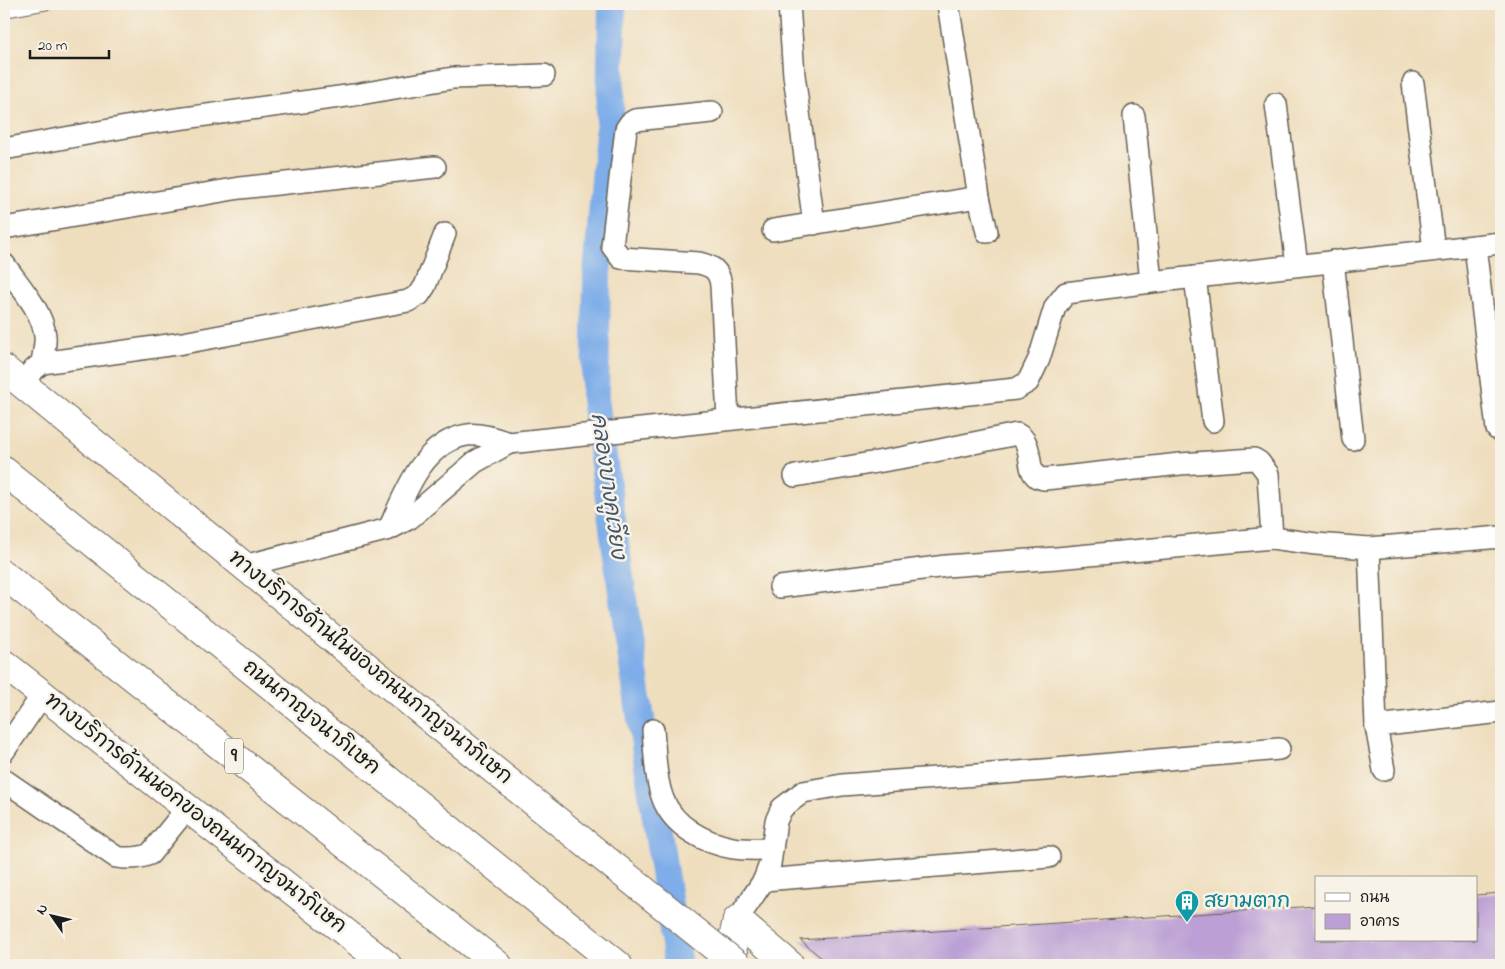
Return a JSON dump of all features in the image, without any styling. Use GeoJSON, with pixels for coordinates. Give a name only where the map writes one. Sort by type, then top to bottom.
{"type":"FeatureCollection","features":[{"type":"Feature","properties":{"kind":"main road","name":"ทางบริการด้านในของถนนกาญจนาภิเษก"},"geometry":{"type":"LineString","coordinates":[[12,375],[433,721],[735,965]]}},
{"type":"Feature","properties":{"kind":"main road","name":"ถนนกาญจนาภิเษก"},"geometry":{"type":"LineString","coordinates":[[4,471],[618,965]]}},
{"type":"Feature","properties":{"kind":"main road","name":"9"},"geometry":{"type":"LineString","coordinates":[[4,574],[498,965]]}},
{"type":"Feature","properties":{"kind":"main road","name":"ทางบริการด้านนอกของถนนกาญจนาภิเษก"},"geometry":{"type":"LineString","coordinates":[[4,664],[387,965]]}},
{"type":"Feature","properties":{"kind":"main road"},"geometry":{"type":"LineString","coordinates":[[735,965],[732,943],[737,920],[790,965]]}},
{"type":"Feature","properties":{"kind":"street"},"geometry":{"type":"LineString","coordinates":[[789,4],[794,75],[814,224]]}},
{"type":"Feature","properties":{"kind":"street"},"geometry":{"type":"LineString","coordinates":[[948,4],[986,232]]}},
{"type":"Feature","properties":{"kind":"street"},"geometry":{"type":"LineString","coordinates":[[4,149],[148,123],[354,95],[452,78],[544,75]]}},
{"type":"Feature","properties":{"kind":"street"},"geometry":{"type":"LineString","coordinates":[[1413,83],[1434,250]]}},
{"type":"Feature","properties":{"kind":"street"},"geometry":{"type":"LineString","coordinates":[[1276,104],[1297,266]]}},
{"type":"Feature","properties":{"kind":"street"},"geometry":{"type":"LineString","coordinates":[[712,112],[635,120],[630,123],[626,129],[612,246],[621,258],[699,263],[710,266],[717,271],[721,285],[728,419]]}},
{"type":"Feature","properties":{"kind":"street"},"geometry":{"type":"LineString","coordinates":[[1134,116],[1151,282]]}},
{"type":"Feature","properties":{"kind":"street"},"geometry":{"type":"LineString","coordinates":[[4,228],[240,188],[435,167]]}},
{"type":"Feature","properties":{"kind":"street"},"geometry":{"type":"LineString","coordinates":[[772,230],[979,198]]}},
{"type":"Feature","properties":{"kind":"street"},"geometry":{"type":"LineString","coordinates":[[12,375],[42,363],[183,343],[408,301],[419,295],[425,286],[445,234]]}},
{"type":"Feature","properties":{"kind":"street"},"geometry":{"type":"LineString","coordinates":[[244,566],[389,529],[410,518],[475,462],[509,443],[1016,389],[1028,382],[1039,360],[1055,307],[1066,293],[1501,243]]}},
{"type":"Feature","properties":{"kind":"street"},"geometry":{"type":"LineString","coordinates":[[1475,246],[1498,429]]}},
{"type":"Feature","properties":{"kind":"street"},"geometry":{"type":"LineString","coordinates":[[1333,261],[1353,439]]}},
{"type":"Feature","properties":{"kind":"street"},"geometry":{"type":"LineString","coordinates":[[4,264],[30,299],[42,321],[45,336],[42,363]]}},
{"type":"Feature","properties":{"kind":"street"},"geometry":{"type":"LineString","coordinates":[[1195,277],[1213,421]]}},
{"type":"Feature","properties":{"kind":"street"},"geometry":{"type":"LineString","coordinates":[[795,476],[906,457],[1017,434],[1026,441],[1033,472],[1037,477],[1045,479],[1180,464],[1254,459],[1268,474],[1272,538]]}},
{"type":"Feature","properties":{"kind":"street"},"geometry":{"type":"LineString","coordinates":[[389,529],[419,468],[436,449],[452,440],[468,435],[483,436],[509,443]]}},
{"type":"Feature","properties":{"kind":"street"},"geometry":{"type":"LineString","coordinates":[[780,587],[946,566],[1057,558],[1272,538],[1369,548],[1501,537]]}},
{"type":"Feature","properties":{"kind":"street"},"geometry":{"type":"LineString","coordinates":[[1369,548],[1376,726],[1384,770]]}},
{"type":"Feature","properties":{"kind":"street"},"geometry":{"type":"LineString","coordinates":[[4,751],[43,694]]}},
{"type":"Feature","properties":{"kind":"street"},"geometry":{"type":"LineString","coordinates":[[1376,726],[1501,712]]}},
{"type":"Feature","properties":{"kind":"street"},"geometry":{"type":"LineString","coordinates":[[653,730],[657,773],[663,799],[674,818],[690,832],[710,841],[733,848],[772,849]]}},
{"type":"Feature","properties":{"kind":"street"},"geometry":{"type":"LineString","coordinates":[[737,920],[764,880],[770,864],[776,821],[782,808],[803,792],[842,785],[1044,770],[1279,749]]}},
{"type":"Feature","properties":{"kind":"street"},"geometry":{"type":"LineString","coordinates":[[4,780],[116,857],[127,859],[140,858],[150,854],[188,808]]}},
{"type":"Feature","properties":{"kind":"street"},"geometry":{"type":"LineString","coordinates":[[764,880],[1050,857]]}},
{"type":"Feature","properties":{"kind":"lane"},"geometry":{"type":"LineString","coordinates":[[4,12],[48,4]]}},
{"type":"Feature","properties":{"kind":"building","name":"สยามตาก"},"geometry":{"type":"Polygon","coordinates":[[[1501,893],[1501,965],[830,965],[800,940],[1315,906],[1315,942],[1478,942],[1478,895],[1501,893]]]}},
{"type":"Feature","properties":{"kind":"waterway","name":"คลองบางคูเวียง"},"geometry":{"type":"LineString","coordinates":[[612,4],[610,121],[597,274],[595,399],[678,965]]}},
{"type":"Feature","properties":{"kind":"place","name":"สยามตาก"},"geometry":{"type":"Point","coordinates":[1187,923]}}]}
